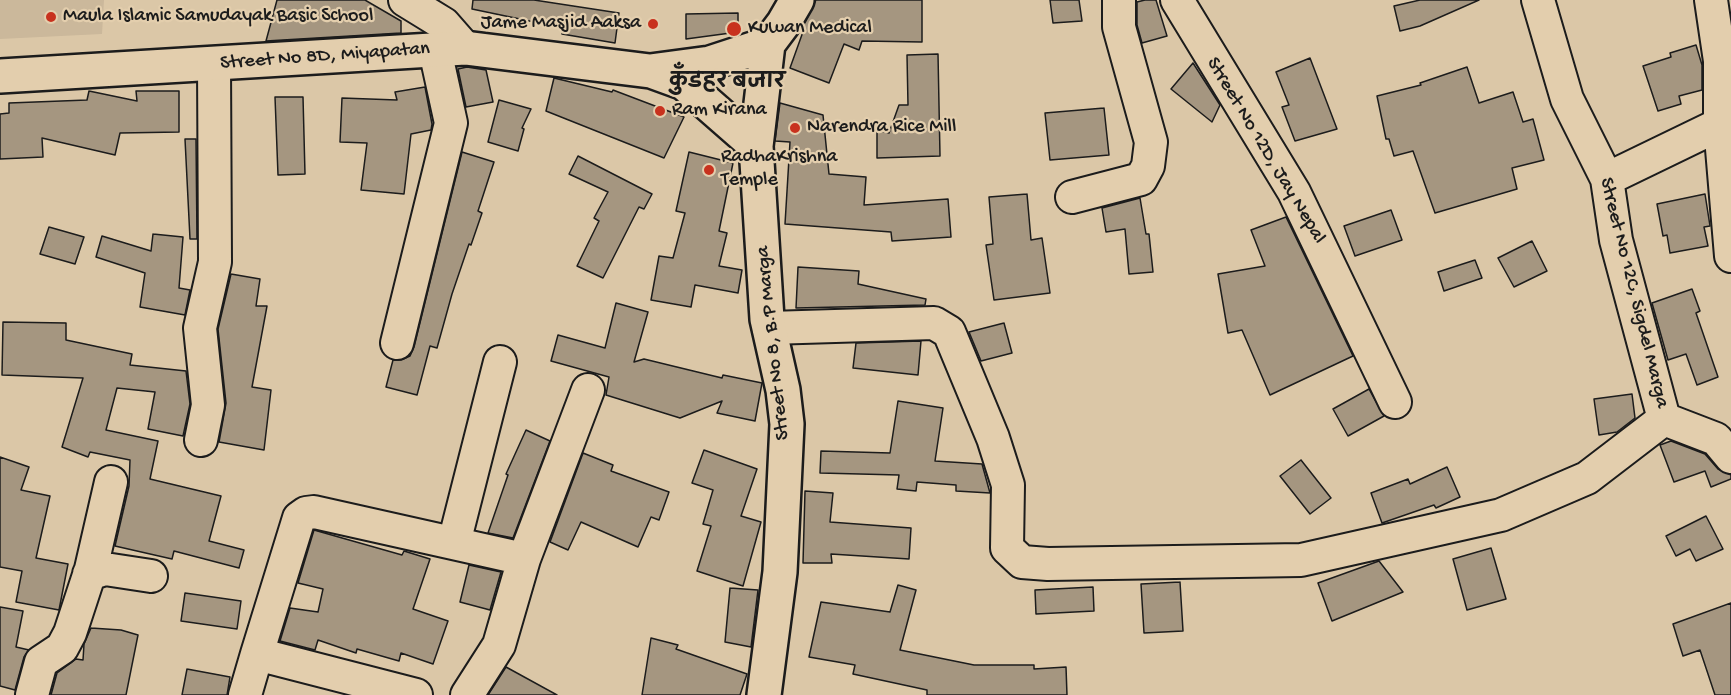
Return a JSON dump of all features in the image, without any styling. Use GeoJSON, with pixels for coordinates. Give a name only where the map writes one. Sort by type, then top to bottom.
{"type":"FeatureCollection","features":[{"type":"Feature","properties":{"kind":"main road","name":"Street No 8, B.P Marga"},"geometry":{"type":"LineString","coordinates":[[764,695],[780,572],[787,424],[783,390],[769,328],[756,146],[768,44],[797,0]]}},
{"type":"Feature","properties":{"kind":"main road","name":"Street No 8D, Miyapatan"},"geometry":{"type":"LineString","coordinates":[[0,76],[214,64],[448,30],[650,71],[684,83],[756,146]]}},
{"type":"Feature","properties":{"kind":"main road","name":"Street No 8D, Miyapatan"},"geometry":{"type":"LineString","coordinates":[[650,71],[710,63],[768,44]]}},
{"type":"Feature","properties":{"kind":"street"},"geometry":{"type":"LineString","coordinates":[[397,343],[451,123],[448,30],[405,0]]}},
{"type":"Feature","properties":{"kind":"street"},"geometry":{"type":"LineString","coordinates":[[1072,198],[1141,179],[1148,166],[1150,142],[1119,27],[1119,0]]}},
{"type":"Feature","properties":{"kind":"street","name":"Street No 12D, Jay Nepal"},"geometry":{"type":"LineString","coordinates":[[1177,0],[1294,192],[1395,402]]}},
{"type":"Feature","properties":{"kind":"street","name":"Street No 12C, Sigdel Marga"},"geometry":{"type":"LineString","coordinates":[[1538,0],[1567,99],[1607,179],[1616,240],[1664,419]]}},
{"type":"Feature","properties":{"kind":"street"},"geometry":{"type":"LineString","coordinates":[[1712,0],[1726,122],[1731,256]]}},
{"type":"Feature","properties":{"kind":"street"},"geometry":{"type":"LineString","coordinates":[[201,440],[208,405],[200,328],[215,262],[214,64]]}},
{"type":"Feature","properties":{"kind":"street"},"geometry":{"type":"LineString","coordinates":[[1607,179],[1726,122]]}},
{"type":"Feature","properties":{"kind":"street"},"geometry":{"type":"LineString","coordinates":[[769,328],[934,323],[949,332],[993,438],[1008,485],[1006,548],[1022,562],[1048,564],[1301,560],[1502,514],[1587,478],[1664,419],[1716,439],[1731,457]]}},
{"type":"Feature","properties":{"kind":"street"},"geometry":{"type":"LineString","coordinates":[[454,543],[500,362]]}},
{"type":"Feature","properties":{"kind":"street"},"geometry":{"type":"LineString","coordinates":[[467,695],[499,645],[524,559],[588,390]]}},
{"type":"Feature","properties":{"kind":"street"},"geometry":{"type":"LineString","coordinates":[[32,695],[41,662],[62,648],[70,633],[89,574],[111,482]]}},
{"type":"Feature","properties":{"kind":"street"},"geometry":{"type":"LineString","coordinates":[[245,695],[299,518],[306,513],[314,512],[524,559]]}},
{"type":"Feature","properties":{"kind":"street"},"geometry":{"type":"LineString","coordinates":[[89,574],[105,568],[151,576]]}},
{"type":"Feature","properties":{"kind":"street"},"geometry":{"type":"LineString","coordinates":[[257,654],[416,695]]}},
{"type":"Feature","properties":{"kind":"shaded area","name":"Maula Islamic Samudayak Basic School"},"geometry":{"type":"Polygon","coordinates":[[[0,0],[104,0],[102,34],[0,39],[0,0]]]}},
{"type":"Feature","properties":{"kind":"building"},"geometry":{"type":"Polygon","coordinates":[[[277,0],[365,0],[401,21],[401,33],[266,41],[277,0]]]}},
{"type":"Feature","properties":{"kind":"building"},"geometry":{"type":"Polygon","coordinates":[[[473,0],[534,0],[619,13],[615,43],[562,34],[563,28],[472,9],[473,0]]]}},
{"type":"Feature","properties":{"kind":"building"},"geometry":{"type":"Polygon","coordinates":[[[816,0],[922,0],[922,42],[862,41],[859,50],[844,44],[829,83],[790,68],[804,29],[802,28],[816,0]]]}},
{"type":"Feature","properties":{"kind":"building"},"geometry":{"type":"Polygon","coordinates":[[[1050,0],[1079,0],[1082,21],[1053,23],[1050,0]]]}},
{"type":"Feature","properties":{"kind":"building"},"geometry":{"type":"Polygon","coordinates":[[[1156,0],[1167,36],[1142,43],[1137,25],[1137,2],[1156,0]]]}},
{"type":"Feature","properties":{"kind":"building"},"geometry":{"type":"Polygon","coordinates":[[[1420,0],[1479,0],[1420,26],[1400,31],[1394,6],[1420,0]]]}},
{"type":"Feature","properties":{"kind":"building"},"geometry":{"type":"Polygon","coordinates":[[[738,13],[738,32],[686,39],[686,14],[738,13]]]}},
{"type":"Feature","properties":{"kind":"building"},"geometry":{"type":"Polygon","coordinates":[[[1696,45],[1702,65],[1702,90],[1679,96],[1681,104],[1658,111],[1643,66],[1671,57],[1670,53],[1696,45]]]}},
{"type":"Feature","properties":{"kind":"building"},"geometry":{"type":"Polygon","coordinates":[[[938,54],[940,156],[877,158],[877,130],[889,133],[899,105],[908,105],[907,55],[938,54]]]}},
{"type":"Feature","properties":{"kind":"building"},"geometry":{"type":"Polygon","coordinates":[[[1310,58],[1337,129],[1295,141],[1282,107],[1289,105],[1276,72],[1310,58]]]}},
{"type":"Feature","properties":{"kind":"building"},"geometry":{"type":"Polygon","coordinates":[[[1193,63],[1220,105],[1212,122],[1171,89],[1193,63]]]}},
{"type":"Feature","properties":{"kind":"building"},"geometry":{"type":"Polygon","coordinates":[[[467,67],[486,70],[493,102],[466,107],[458,69],[467,67]]]}},
{"type":"Feature","properties":{"kind":"building"},"geometry":{"type":"Polygon","coordinates":[[[1467,67],[1479,103],[1513,92],[1523,122],[1533,119],[1544,160],[1512,168],[1517,189],[1435,213],[1413,151],[1394,156],[1389,139],[1386,139],[1377,96],[1421,85],[1420,83],[1467,67]]]}},
{"type":"Feature","properties":{"kind":"building"},"geometry":{"type":"Polygon","coordinates":[[[554,78],[612,92],[613,90],[684,117],[664,158],[546,111],[554,78]]]}},
{"type":"Feature","properties":{"kind":"building"},"geometry":{"type":"Polygon","coordinates":[[[425,87],[432,124],[431,130],[411,134],[404,194],[361,190],[367,143],[340,142],[342,98],[397,100],[395,92],[425,87]]]}},
{"type":"Feature","properties":{"kind":"building"},"geometry":{"type":"Polygon","coordinates":[[[89,91],[137,101],[136,91],[179,91],[179,132],[120,133],[115,155],[42,138],[43,157],[0,159],[0,114],[9,113],[9,103],[87,100],[89,91]]]}},
{"type":"Feature","properties":{"kind":"building"},"geometry":{"type":"Polygon","coordinates":[[[275,97],[303,97],[305,174],[278,175],[275,97]]]}},
{"type":"Feature","properties":{"kind":"building"},"geometry":{"type":"Polygon","coordinates":[[[499,100],[531,109],[522,128],[524,129],[518,151],[488,142],[499,100]]]}},
{"type":"Feature","properties":{"kind":"building"},"geometry":{"type":"Polygon","coordinates":[[[780,103],[823,115],[829,174],[866,177],[864,205],[948,199],[951,237],[892,241],[891,232],[785,224],[790,142],[775,141],[780,103]]]}},
{"type":"Feature","properties":{"kind":"building"},"geometry":{"type":"Polygon","coordinates":[[[1104,108],[1109,155],[1050,160],[1045,113],[1104,108]]]}},
{"type":"Feature","properties":{"kind":"building"},"geometry":{"type":"Polygon","coordinates":[[[185,139],[196,139],[197,239],[190,239],[185,139]]]}},
{"type":"Feature","properties":{"kind":"building"},"geometry":{"type":"Polygon","coordinates":[[[462,152],[494,162],[478,211],[482,213],[452,294],[437,348],[430,346],[417,395],[386,387],[393,360],[401,360],[410,356],[414,347],[462,152]]]}},
{"type":"Feature","properties":{"kind":"building"},"geometry":{"type":"Polygon","coordinates":[[[689,152],[733,163],[719,231],[727,233],[719,266],[742,270],[738,293],[695,285],[691,307],[651,300],[659,256],[673,258],[685,213],[676,211],[689,152]]]}},
{"type":"Feature","properties":{"kind":"building"},"geometry":{"type":"Polygon","coordinates":[[[578,156],[652,194],[644,209],[639,207],[603,278],[577,266],[599,221],[594,218],[608,192],[569,174],[578,156]]]}},
{"type":"Feature","properties":{"kind":"building"},"geometry":{"type":"Polygon","coordinates":[[[1027,194],[1031,240],[1042,238],[1050,293],[994,300],[986,245],[993,244],[989,197],[1027,194]]]}},
{"type":"Feature","properties":{"kind":"building"},"geometry":{"type":"Polygon","coordinates":[[[1705,194],[1710,226],[1704,227],[1708,246],[1670,253],[1667,235],[1663,236],[1657,204],[1705,194]]]}},
{"type":"Feature","properties":{"kind":"building"},"geometry":{"type":"Polygon","coordinates":[[[1140,198],[1146,234],[1149,234],[1153,272],[1129,274],[1125,229],[1106,232],[1102,208],[1140,198]]]}},
{"type":"Feature","properties":{"kind":"building"},"geometry":{"type":"Polygon","coordinates":[[[1391,210],[1402,240],[1355,256],[1344,226],[1391,210]]]}},
{"type":"Feature","properties":{"kind":"building"},"geometry":{"type":"Polygon","coordinates":[[[1286,217],[1353,356],[1270,395],[1242,330],[1228,333],[1218,274],[1265,266],[1251,230],[1286,217]]]}},
{"type":"Feature","properties":{"kind":"building"},"geometry":{"type":"Polygon","coordinates":[[[49,227],[84,237],[75,264],[40,254],[49,227]]]}},
{"type":"Feature","properties":{"kind":"building"},"geometry":{"type":"Polygon","coordinates":[[[153,234],[183,237],[179,288],[190,290],[185,315],[140,307],[145,273],[96,257],[102,236],[151,251],[153,234]]]}},
{"type":"Feature","properties":{"kind":"building"},"geometry":{"type":"Polygon","coordinates":[[[1532,241],[1547,271],[1514,287],[1498,258],[1532,241]]]}},
{"type":"Feature","properties":{"kind":"building"},"geometry":{"type":"Polygon","coordinates":[[[1475,260],[1482,278],[1444,291],[1438,272],[1475,260]]]}},
{"type":"Feature","properties":{"kind":"building"},"geometry":{"type":"Polygon","coordinates":[[[798,267],[859,271],[858,284],[926,299],[925,305],[796,308],[798,267]]]}},
{"type":"Feature","properties":{"kind":"building"},"geometry":{"type":"Polygon","coordinates":[[[231,274],[260,279],[256,306],[267,306],[252,387],[271,390],[264,450],[219,442],[226,403],[218,329],[231,274]]]}},
{"type":"Feature","properties":{"kind":"building"},"geometry":{"type":"Polygon","coordinates":[[[1692,289],[1700,311],[1696,313],[1718,377],[1697,385],[1686,354],[1668,360],[1652,303],[1692,289]]]}},
{"type":"Feature","properties":{"kind":"building"},"geometry":{"type":"Polygon","coordinates":[[[616,303],[648,312],[634,362],[644,359],[722,378],[723,375],[762,383],[755,421],[717,413],[722,401],[680,418],[606,395],[609,377],[551,361],[558,335],[605,348],[616,303]]]}},
{"type":"Feature","properties":{"kind":"building"},"geometry":{"type":"Polygon","coordinates":[[[3,322],[66,323],[66,340],[132,354],[130,365],[186,371],[190,404],[183,436],[148,429],[155,392],[117,388],[106,430],[158,441],[150,479],[221,496],[209,541],[244,550],[239,568],[174,551],[172,559],[115,546],[129,486],[130,460],[90,452],[88,457],[62,447],[83,378],[2,375],[3,322]]]}},
{"type":"Feature","properties":{"kind":"building"},"geometry":{"type":"Polygon","coordinates":[[[1004,323],[1012,353],[981,361],[969,332],[1004,323]]]}},
{"type":"Feature","properties":{"kind":"building"},"geometry":{"type":"Polygon","coordinates":[[[921,341],[918,375],[853,368],[856,343],[921,341]]]}},
{"type":"Feature","properties":{"kind":"building"},"geometry":{"type":"Polygon","coordinates":[[[1369,389],[1384,416],[1348,436],[1333,409],[1369,389]]]}},
{"type":"Feature","properties":{"kind":"building"},"geometry":{"type":"Polygon","coordinates":[[[1632,394],[1635,418],[1617,432],[1599,435],[1594,399],[1632,394]]]}},
{"type":"Feature","properties":{"kind":"building"},"geometry":{"type":"Polygon","coordinates":[[[898,401],[943,408],[935,461],[982,464],[990,493],[956,491],[956,485],[917,482],[916,491],[897,489],[899,475],[820,473],[821,451],[890,453],[898,401]]]}},
{"type":"Feature","properties":{"kind":"building"},"geometry":{"type":"Polygon","coordinates":[[[526,430],[550,441],[513,538],[488,533],[508,475],[506,474],[526,430]]]}},
{"type":"Feature","properties":{"kind":"building"},"geometry":{"type":"Polygon","coordinates":[[[1671,441],[1705,454],[1718,469],[1731,475],[1731,479],[1711,487],[1705,471],[1674,482],[1660,445],[1671,441]]]}},
{"type":"Feature","properties":{"kind":"building"},"geometry":{"type":"Polygon","coordinates":[[[704,450],[757,469],[741,516],[761,522],[743,586],[697,571],[711,526],[703,524],[713,490],[692,483],[704,450]]]}},
{"type":"Feature","properties":{"kind":"building"},"geometry":{"type":"Polygon","coordinates":[[[583,453],[613,465],[611,471],[669,492],[659,520],[651,517],[638,547],[581,522],[568,550],[550,542],[583,453]]]}},
{"type":"Feature","properties":{"kind":"building"},"geometry":{"type":"Polygon","coordinates":[[[0,457],[29,467],[21,490],[50,496],[36,558],[68,564],[59,610],[16,602],[22,571],[0,567],[0,457]]]}},
{"type":"Feature","properties":{"kind":"building"},"geometry":{"type":"Polygon","coordinates":[[[1301,460],[1331,498],[1310,514],[1280,476],[1301,460]]]}},
{"type":"Feature","properties":{"kind":"building"},"geometry":{"type":"Polygon","coordinates":[[[1447,467],[1460,497],[1436,508],[1434,505],[1382,523],[1371,493],[1408,479],[1410,484],[1447,467]]]}},
{"type":"Feature","properties":{"kind":"building"},"geometry":{"type":"Polygon","coordinates":[[[805,491],[833,493],[830,522],[911,528],[909,559],[831,554],[832,563],[803,563],[805,491]]]}},
{"type":"Feature","properties":{"kind":"building"},"geometry":{"type":"Polygon","coordinates":[[[1706,516],[1723,549],[1696,561],[1690,549],[1676,556],[1666,536],[1706,516]]]}},
{"type":"Feature","properties":{"kind":"building"},"geometry":{"type":"Polygon","coordinates":[[[314,530],[402,555],[404,551],[430,559],[413,609],[448,621],[433,664],[401,653],[399,661],[357,649],[356,653],[318,640],[315,650],[280,641],[290,608],[318,612],[323,589],[298,583],[314,530]]]}},
{"type":"Feature","properties":{"kind":"building"},"geometry":{"type":"Polygon","coordinates":[[[1491,548],[1506,599],[1467,610],[1453,559],[1491,548]]]}},
{"type":"Feature","properties":{"kind":"building"},"geometry":{"type":"Polygon","coordinates":[[[1379,561],[1403,592],[1332,621],[1318,583],[1379,561]]]}},
{"type":"Feature","properties":{"kind":"building"},"geometry":{"type":"Polygon","coordinates":[[[469,565],[501,572],[490,610],[460,602],[469,565]]]}},
{"type":"Feature","properties":{"kind":"building"},"geometry":{"type":"Polygon","coordinates":[[[1180,582],[1183,631],[1144,633],[1141,584],[1180,582]]]}},
{"type":"Feature","properties":{"kind":"building"},"geometry":{"type":"Polygon","coordinates":[[[898,585],[916,590],[900,650],[974,665],[1034,665],[1034,669],[1066,667],[1067,695],[927,695],[927,690],[853,674],[855,665],[809,657],[821,602],[890,612],[898,585]]]}},
{"type":"Feature","properties":{"kind":"building"},"geometry":{"type":"Polygon","coordinates":[[[1093,587],[1094,611],[1036,614],[1035,590],[1093,587]]]}},
{"type":"Feature","properties":{"kind":"building"},"geometry":{"type":"Polygon","coordinates":[[[730,588],[758,590],[751,647],[725,642],[730,588]]]}},
{"type":"Feature","properties":{"kind":"building"},"geometry":{"type":"Polygon","coordinates":[[[185,593],[241,601],[237,629],[181,621],[185,593]]]}},
{"type":"Feature","properties":{"kind":"building"},"geometry":{"type":"Polygon","coordinates":[[[1731,603],[1731,695],[1715,695],[1700,650],[1683,656],[1673,624],[1731,603]]]}},
{"type":"Feature","properties":{"kind":"building"},"geometry":{"type":"Polygon","coordinates":[[[0,607],[23,611],[16,647],[29,650],[24,657],[15,690],[0,686],[0,607]]]}},
{"type":"Feature","properties":{"kind":"building"},"geometry":{"type":"Polygon","coordinates":[[[91,628],[121,630],[138,635],[126,695],[51,695],[57,673],[76,659],[83,660],[84,644],[91,628]]]}},
{"type":"Feature","properties":{"kind":"building"},"geometry":{"type":"Polygon","coordinates":[[[651,638],[678,645],[676,649],[747,674],[740,695],[642,695],[651,638]]]}},
{"type":"Feature","properties":{"kind":"building"},"geometry":{"type":"Polygon","coordinates":[[[506,667],[557,695],[488,695],[506,667]]]}},
{"type":"Feature","properties":{"kind":"building"},"geometry":{"type":"Polygon","coordinates":[[[187,669],[230,677],[227,695],[182,695],[187,669]]]}},
{"type":"Feature","properties":{"kind":"place","name":"Maula Islamic Samudayak Basic School"},"geometry":{"type":"Point","coordinates":[51,17]}},
{"type":"Feature","properties":{"kind":"place","name":"Jame Masjid Aaksa"},"geometry":{"type":"Point","coordinates":[653,24]}},
{"type":"Feature","properties":{"kind":"place","name":"Kuwan Medical"},"geometry":{"type":"Point","coordinates":[734,29]}},
{"type":"Feature","properties":{"kind":"place","name":"Ram Kirana"},"geometry":{"type":"Point","coordinates":[660,111]}},
{"type":"Feature","properties":{"kind":"place","name":"Narendra Rice Mill"},"geometry":{"type":"Point","coordinates":[795,128]}},
{"type":"Feature","properties":{"kind":"place","name":"RadhaKrishna Temple"},"geometry":{"type":"Point","coordinates":[709,170]}},
{"type":"Feature","properties":{"kind":"district","name":"कुँडहर बजार"},"geometry":{"type":"Point","coordinates":[727,84]}}]}
